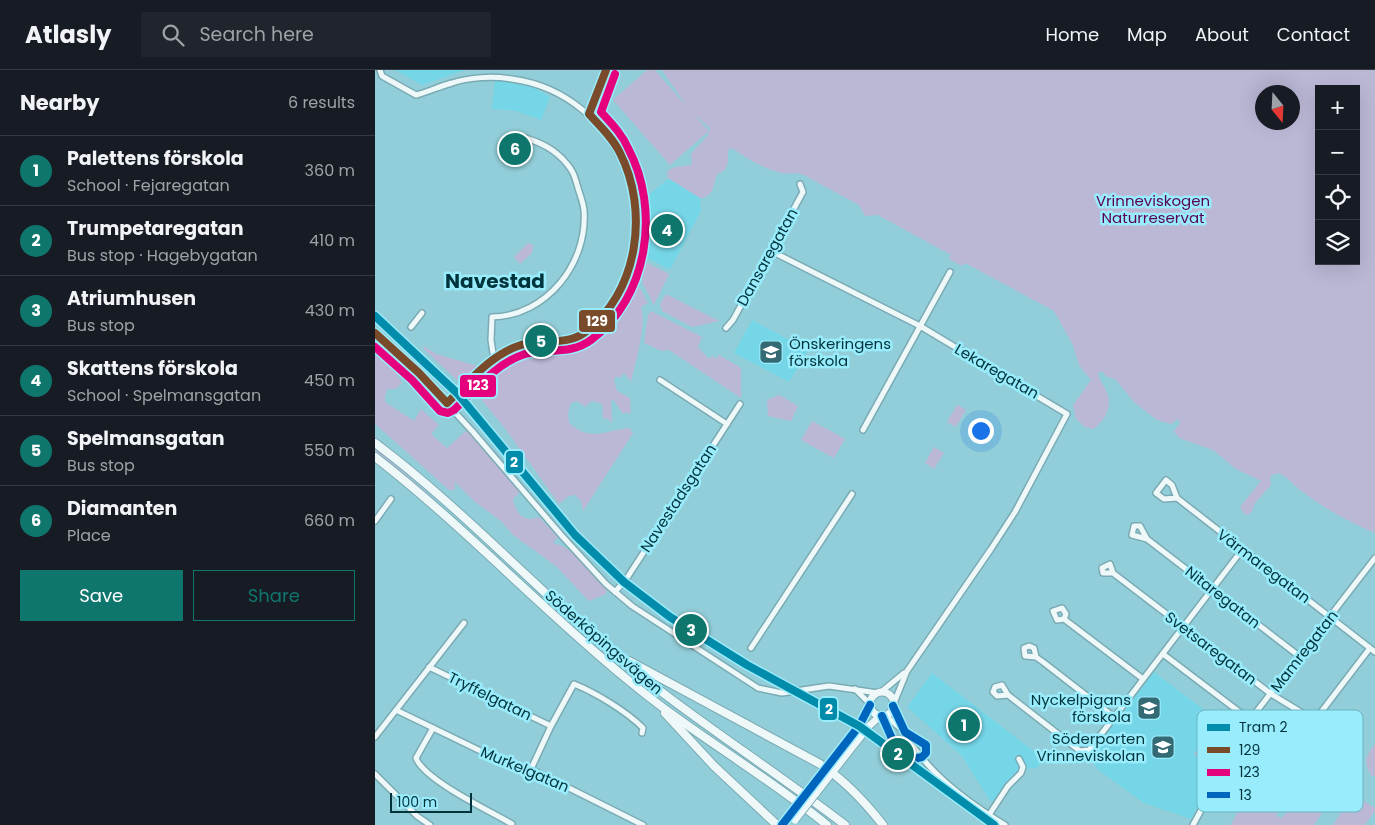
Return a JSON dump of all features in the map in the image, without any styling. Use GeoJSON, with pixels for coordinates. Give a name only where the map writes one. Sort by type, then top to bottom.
{"type":"FeatureCollection","features":[{"type":"Feature","properties":{"kind":"highway","name":"Söderköpingsvägen"},"geometry":{"type":"LineString","coordinates":[[375,443],[430,487],[608,649],[673,701],[845,825]]}},
{"type":"Feature","properties":{"kind":"highway","name":"Söderköpingsvägen"},"geometry":{"type":"LineString","coordinates":[[375,457],[423,497],[573,633],[653,701],[827,825]]}},
{"type":"Feature","properties":{"kind":"highway"},"geometry":{"type":"LineString","coordinates":[[608,649],[665,683],[829,770],[863,801],[883,825]]}},
{"type":"Feature","properties":{"kind":"highway"},"geometry":{"type":"LineString","coordinates":[[653,701],[715,766],[777,825]]}},
{"type":"Feature","properties":{"kind":"main road"},"geometry":{"type":"LineString","coordinates":[[782,825],[792,820],[829,770],[862,721],[873,696],[880,692],[891,696],[893,704],[890,713],[869,726],[829,770]]}},
{"type":"Feature","properties":{"kind":"main road"},"geometry":{"type":"LineString","coordinates":[[870,704],[874,714],[883,716]]}},
{"type":"Feature","properties":{"kind":"street"},"geometry":{"type":"LineString","coordinates":[[380,70],[382,76],[418,95],[453,82],[484,78],[514,79],[539,85],[569,100],[589,114],[619,152],[629,178],[635,217],[633,253],[621,289],[603,314],[591,327],[574,338],[521,344],[510,349],[494,360],[447,403]]}},
{"type":"Feature","properties":{"kind":"street"},"geometry":{"type":"LineString","coordinates":[[494,360],[491,340],[492,317],[513,315],[531,308],[560,284],[575,257],[583,220],[583,205],[576,176],[567,163],[545,144],[522,137]]}},
{"type":"Feature","properties":{"kind":"street","name":"Dansaregatan"},"geometry":{"type":"LineString","coordinates":[[726,328],[803,192],[800,184]]}},
{"type":"Feature","properties":{"kind":"street","name":"Lekaregatan"},"geometry":{"type":"LineString","coordinates":[[771,251],[920,326],[1067,414],[995,543],[907,671]]}},
{"type":"Feature","properties":{"kind":"street"},"geometry":{"type":"LineString","coordinates":[[863,430],[950,272]]}},
{"type":"Feature","properties":{"kind":"street"},"geometry":{"type":"LineString","coordinates":[[411,328],[422,313]]}},
{"type":"Feature","properties":{"kind":"street"},"geometry":{"type":"LineString","coordinates":[[375,333],[419,373],[447,403],[536,508],[615,592],[640,611],[757,688],[782,693],[829,686],[880,692],[907,671]]}},
{"type":"Feature","properties":{"kind":"street"},"geometry":{"type":"LineString","coordinates":[[660,380],[727,424]]}},
{"type":"Feature","properties":{"kind":"street","name":"Navestadsgatan"},"geometry":{"type":"LineString","coordinates":[[615,592],[627,578],[740,404]]}},
{"type":"Feature","properties":{"kind":"street"},"geometry":{"type":"LineString","coordinates":[[751,648],[852,494]]}},
{"type":"Feature","properties":{"kind":"street","name":"Värmaregatan"},"geometry":{"type":"LineString","coordinates":[[1177,498],[1375,652]]}},
{"type":"Feature","properties":{"kind":"street"},"geometry":{"type":"LineString","coordinates":[[375,521],[391,499]]}},
{"type":"Feature","properties":{"kind":"street","name":"Nitaregatan"},"geometry":{"type":"LineString","coordinates":[[1147,539],[1299,656]]}},
{"type":"Feature","properties":{"kind":"street"},"geometry":{"type":"LineString","coordinates":[[1008,695],[1079,751],[1089,750],[1242,550]]}},
{"type":"Feature","properties":{"kind":"street","name":"Mamregatan"},"geometry":{"type":"LineString","coordinates":[[1258,710],[1375,558]]}},
{"type":"Feature","properties":{"kind":"street","name":"Svetsaregatan"},"geometry":{"type":"LineString","coordinates":[[1113,573],[1271,694],[1298,710]]}},
{"type":"Feature","properties":{"kind":"street"},"geometry":{"type":"LineString","coordinates":[[1064,619],[1143,679]]}},
{"type":"Feature","properties":{"kind":"street","name":"Tryffelgatan"},"geometry":{"type":"LineString","coordinates":[[375,737],[464,623]]}},
{"type":"Feature","properties":{"kind":"street"},"geometry":{"type":"LineString","coordinates":[[1323,710],[1370,648]]}},
{"type":"Feature","properties":{"kind":"street"},"geometry":{"type":"LineString","coordinates":[[1163,654],[1237,710]]}},
{"type":"Feature","properties":{"kind":"street"},"geometry":{"type":"LineString","coordinates":[[1036,657],[1114,717]]}},
{"type":"Feature","properties":{"kind":"street","name":"Tryffelgatan"},"geometry":{"type":"LineString","coordinates":[[429,667],[551,726]]}},
{"type":"Feature","properties":{"kind":"street"},"geometry":{"type":"LineString","coordinates":[[907,671],[893,704],[905,732],[939,776],[961,796],[1005,825]]}},
{"type":"Feature","properties":{"kind":"street"},"geometry":{"type":"LineString","coordinates":[[531,769],[573,684],[607,701],[638,723],[643,728],[642,733]]}},
{"type":"Feature","properties":{"kind":"street"},"geometry":{"type":"LineString","coordinates":[[854,688],[870,704]]}},
{"type":"Feature","properties":{"kind":"street","name":"Murkelgatan"},"geometry":{"type":"LineString","coordinates":[[396,710],[522,770],[531,769],[643,825]]}},
{"type":"Feature","properties":{"kind":"street"},"geometry":{"type":"LineString","coordinates":[[883,716],[905,732]]}},
{"type":"Feature","properties":{"kind":"street"},"geometry":{"type":"LineString","coordinates":[[433,728],[415,758],[419,766],[458,793],[512,824]]}},
{"type":"Feature","properties":{"kind":"street"},"geometry":{"type":"LineString","coordinates":[[989,815],[1008,786],[1021,773],[1023,767],[1019,759]]}},
{"type":"Feature","properties":{"kind":"street"},"geometry":{"type":"LineString","coordinates":[[375,774],[417,816],[430,825]]}},
{"type":"Feature","properties":{"kind":"street","name":"Mamregatan"},"geometry":{"type":"LineString","coordinates":[[1193,825],[1200,812]]}},
{"type":"Feature","properties":{"kind":"shaded area"},"geometry":{"type":"Polygon","coordinates":[[[395,70],[465,70],[422,85],[395,70]]]}},
{"type":"Feature","properties":{"kind":"shaded area"},"geometry":{"type":"Polygon","coordinates":[[[495,80],[533,87],[550,97],[541,120],[516,111],[492,109],[495,80]]]}},
{"type":"Feature","properties":{"kind":"shaded area"},"geometry":{"type":"Polygon","coordinates":[[[670,178],[700,198],[701,211],[672,266],[668,269],[640,254],[645,223],[643,199],[670,178]]]}},
{"type":"Feature","properties":{"kind":"shaded area","name":"Önskeringens förskola"},"geometry":{"type":"Polygon","coordinates":[[[752,320],[808,350],[789,382],[734,353],[752,320]]]}},
{"type":"Feature","properties":{"kind":"shaded area","name":"Söderporten Vrinneviskolan"},"geometry":{"type":"Polygon","coordinates":[[[1154,672],[1204,710],[1197,710],[1197,808],[1191,819],[1144,803],[1098,770],[1089,757],[1154,672]]]}},
{"type":"Feature","properties":{"kind":"shaded area"},"geometry":{"type":"Polygon","coordinates":[[[932,673],[1044,759],[1037,768],[1030,768],[1021,773],[994,800],[990,801],[962,756],[907,707],[932,673]]]}},
{"type":"Feature","properties":{"kind":"green space","name":"Vrinneviskogen Naturreservat"},"geometry":{"type":"Polygon","coordinates":[[[647,70],[655,70],[687,107],[662,70],[1375,70],[1375,533],[1329,510],[1279,473],[1270,476],[1271,485],[1255,503],[1251,513],[1245,515],[1240,507],[1261,481],[1236,469],[1213,450],[1179,438],[1174,431],[1180,423],[1178,419],[1171,424],[1157,420],[1134,402],[1116,380],[1106,376],[1102,371],[1098,374],[1109,399],[1108,409],[1101,422],[1093,429],[1085,427],[1076,419],[1073,405],[1091,380],[1079,365],[1073,345],[1054,311],[965,263],[962,266],[949,259],[951,255],[878,215],[865,216],[859,205],[804,175],[781,173],[768,169],[732,148],[728,150],[728,163],[724,171],[717,174],[710,193],[700,198],[668,178],[667,172],[676,167],[692,164],[691,154],[708,135],[710,128],[693,113],[709,131],[670,165],[613,100],[647,70]]]}},
{"type":"Feature","properties":{"kind":"green space"},"geometry":{"type":"Polygon","coordinates":[[[528,243],[533,245],[532,253],[520,264],[514,257],[528,243]]]}},
{"type":"Feature","properties":{"kind":"green space"},"geometry":{"type":"Polygon","coordinates":[[[641,260],[669,274],[654,305],[643,284],[641,260]]]}},
{"type":"Feature","properties":{"kind":"green space"},"geometry":{"type":"Polygon","coordinates":[[[630,283],[640,288],[648,303],[641,307],[642,333],[631,382],[624,373],[620,378],[616,376],[614,380],[617,391],[630,398],[631,413],[622,413],[614,400],[611,401],[612,423],[607,418],[603,419],[602,404],[592,401],[585,407],[577,401],[571,403],[568,413],[569,423],[584,432],[598,434],[629,428],[633,433],[583,511],[581,501],[575,495],[569,496],[559,504],[504,427],[484,403],[474,385],[503,360],[529,346],[545,343],[570,346],[588,338],[600,330],[594,332],[624,295],[630,298],[631,294],[625,291],[630,283]]]}},
{"type":"Feature","properties":{"kind":"green space"},"geometry":{"type":"Polygon","coordinates":[[[666,294],[719,321],[692,327],[662,311],[660,304],[666,294]]]}},
{"type":"Feature","properties":{"kind":"green space"},"geometry":{"type":"Polygon","coordinates":[[[651,311],[702,337],[698,347],[709,359],[713,356],[716,359],[719,355],[741,368],[741,398],[669,350],[662,351],[644,343],[648,315],[651,311]]]}},
{"type":"Feature","properties":{"kind":"green space"},"geometry":{"type":"Polygon","coordinates":[[[424,346],[436,354],[481,367],[462,385],[423,348],[424,346]]]}},
{"type":"Feature","properties":{"kind":"green space"},"geometry":{"type":"Polygon","coordinates":[[[386,354],[393,355],[411,370],[407,373],[400,372],[398,377],[402,383],[396,389],[388,389],[385,395],[385,402],[414,421],[421,409],[439,425],[431,434],[447,448],[467,430],[520,492],[513,499],[516,509],[521,516],[529,519],[539,517],[558,537],[553,543],[569,550],[576,556],[607,591],[606,594],[589,601],[556,566],[513,535],[502,522],[474,501],[455,482],[455,490],[449,490],[375,424],[375,357],[386,354]]]}},
{"type":"Feature","properties":{"kind":"green space"},"geometry":{"type":"Polygon","coordinates":[[[779,395],[798,406],[791,421],[768,416],[767,400],[779,395]]]}},
{"type":"Feature","properties":{"kind":"green space"},"geometry":{"type":"Polygon","coordinates":[[[957,405],[966,410],[956,427],[947,422],[957,405]]]}},
{"type":"Feature","properties":{"kind":"green space"},"geometry":{"type":"Polygon","coordinates":[[[812,421],[845,439],[834,458],[801,440],[812,421]]]}},
{"type":"Feature","properties":{"kind":"green space"},"geometry":{"type":"Polygon","coordinates":[[[934,447],[944,453],[934,469],[925,463],[934,447]]]}},
{"type":"Feature","properties":{"kind":"green space"},"geometry":{"type":"Polygon","coordinates":[[[375,448],[437,501],[375,453],[375,448]]]}},
{"type":"Feature","properties":{"kind":"green space"},"geometry":{"type":"Polygon","coordinates":[[[1375,744],[1375,776],[1372,776],[1367,767],[1366,760],[1375,744]]]}},
{"type":"Feature","properties":{"kind":"green space"},"geometry":{"type":"Polygon","coordinates":[[[1363,800],[1375,808],[1375,811],[1365,825],[1333,825],[1341,812],[1363,812],[1363,800]]]}},
{"type":"Feature","properties":{"kind":"green space"},"geometry":{"type":"Polygon","coordinates":[[[1238,812],[1278,812],[1276,816],[1282,818],[1286,812],[1323,812],[1314,825],[1231,825],[1238,812]]]}},
{"type":"Feature","properties":{"kind":"tram line","name":"2"},"geometry":{"type":"LineString","coordinates":[[375,316],[457,393],[575,535],[624,582],[670,617],[747,665],[859,726],[994,825]]}},
{"type":"Feature","properties":{"kind":"transit line","name":"129"},"geometry":{"type":"LineString","coordinates":[[375,333],[419,373],[447,403],[481,369],[510,349],[529,343],[562,341],[577,337],[603,316],[617,296],[627,273],[633,249],[636,224],[629,175],[620,153],[610,137],[589,114],[606,70]]}},
{"type":"Feature","properties":{"kind":"transit line","name":"123"},"geometry":{"type":"LineString","coordinates":[[375,347],[412,380],[440,411],[448,413],[454,410],[495,370],[514,358],[533,352],[575,348],[591,340],[610,322],[625,301],[636,277],[643,252],[646,225],[644,198],[638,172],[623,138],[601,112],[615,74]]}},
{"type":"Feature","properties":{"kind":"transit line","name":"13"},"geometry":{"type":"LineString","coordinates":[[782,825],[859,726],[870,705]]}},
{"type":"Feature","properties":{"kind":"transit line","name":"13"},"geometry":{"type":"LineString","coordinates":[[882,716],[893,741],[914,759],[922,757],[926,753],[926,745],[905,732],[893,706]]}},
{"type":"Feature","properties":{"kind":"place","name":"Diamanten"},"geometry":{"type":"Point","coordinates":[515,149]}},
{"type":"Feature","properties":{"kind":"place","name":"Skattens förskola"},"geometry":{"type":"Point","coordinates":[667,230]}},
{"type":"Feature","properties":{"kind":"place","name":"Spelmansgatan"},"geometry":{"type":"Point","coordinates":[541,341]}},
{"type":"Feature","properties":{"kind":"place","name":"Önskeringens förskola"},"geometry":{"type":"Point","coordinates":[771,352]}},
{"type":"Feature","properties":{"kind":"place","name":"Atriumhusen"},"geometry":{"type":"Point","coordinates":[691,630]}},
{"type":"Feature","properties":{"kind":"place","name":"Nyckelpigans förskola"},"geometry":{"type":"Point","coordinates":[1149,708]}},
{"type":"Feature","properties":{"kind":"place","name":"Palettens förskola"},"geometry":{"type":"Point","coordinates":[964,725]}},
{"type":"Feature","properties":{"kind":"place","name":"Söderporten Vrinneviskolan"},"geometry":{"type":"Point","coordinates":[1163,747]}},
{"type":"Feature","properties":{"kind":"place","name":"Trumpetaregatan"},"geometry":{"type":"Point","coordinates":[898,754]}},
{"type":"Feature","properties":{"kind":"district","name":"Navestad"},"geometry":{"type":"Point","coordinates":[495,281]}}]}
